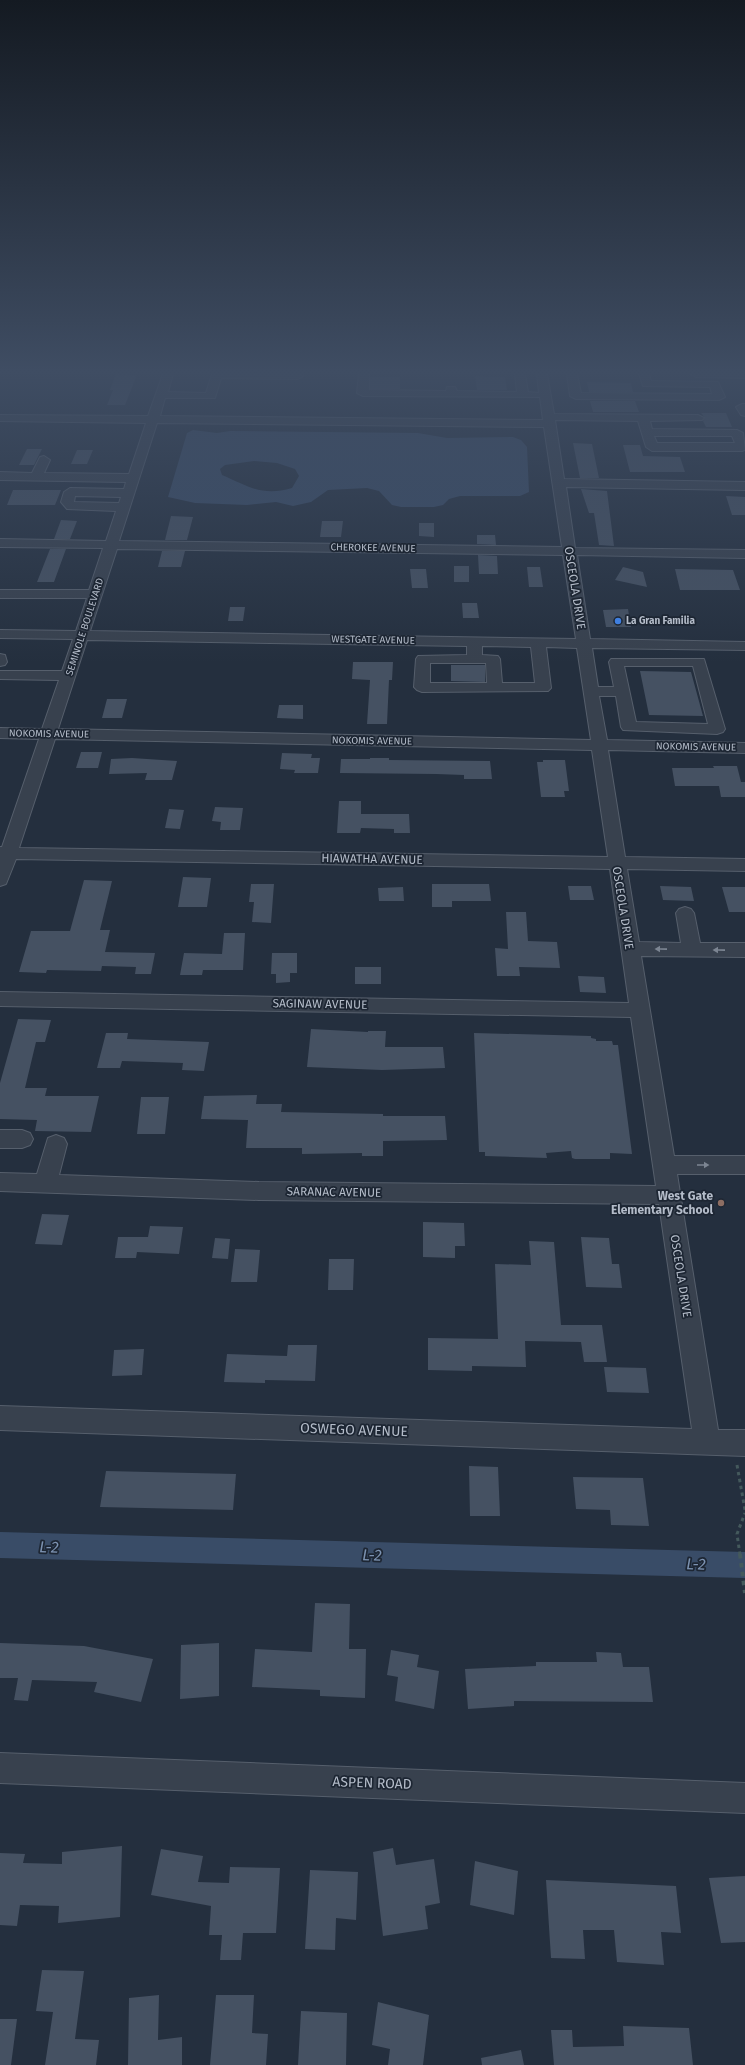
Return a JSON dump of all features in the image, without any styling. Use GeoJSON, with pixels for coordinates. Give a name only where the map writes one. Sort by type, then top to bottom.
{"type":"FeatureCollection","features":[{"type":"Feature","properties":{"kind":"street"},"geometry":{"type":"LineString","coordinates":[[37,476],[39,470]]}},
{"type":"Feature","properties":{"kind":"street"},"geometry":{"type":"LineString","coordinates":[[0,476],[37,476],[113,470]]}},
{"type":"Feature","properties":{"kind":"street","name":"SEMINOLE BOULEVARD"},"geometry":{"type":"LineString","coordinates":[[0,880],[4,853],[50,734],[129,493],[132,470]]}},
{"type":"Feature","properties":{"kind":"street","name":"OSCEOLA DRIVE"},"geometry":{"type":"LineString","coordinates":[[557,470],[616,863],[707,1442]]}},
{"type":"Feature","properties":{"kind":"street"},"geometry":{"type":"LineString","coordinates":[[559,483],[658,480],[745,486]]}},
{"type":"Feature","properties":{"kind":"street"},"geometry":{"type":"LineString","coordinates":[[124,507],[71,506],[67,502],[67,498],[70,492],[129,493]]}},
{"type":"Feature","properties":{"kind":"street","name":"CHEROKEE AVENUE"},"geometry":{"type":"LineString","coordinates":[[0,543],[745,554]]}},
{"type":"Feature","properties":{"kind":"street"},"geometry":{"type":"LineString","coordinates":[[0,594],[96,594]]}},
{"type":"Feature","properties":{"kind":"street","name":"WESTGATE AVENUE"},"geometry":{"type":"LineString","coordinates":[[0,634],[745,646]]}},
{"type":"Feature","properties":{"kind":"street"},"geometry":{"type":"LineString","coordinates":[[474,642],[475,659]]}},
{"type":"Feature","properties":{"kind":"street"},"geometry":{"type":"LineString","coordinates":[[495,688],[493,659],[422,659],[422,687],[495,688],[543,688],[538,642]]}},
{"type":"Feature","properties":{"kind":"street"},"geometry":{"type":"LineString","coordinates":[[695,645],[717,729],[629,727],[616,662],[699,662]]}},
{"type":"Feature","properties":{"kind":"street"},"geometry":{"type":"LineString","coordinates":[[0,675],[68,676]]}},
{"type":"Feature","properties":{"kind":"street"},"geometry":{"type":"LineString","coordinates":[[591,691],[623,692]]}},
{"type":"Feature","properties":{"kind":"street","name":"NOKOMIS AVENUE"},"geometry":{"type":"LineString","coordinates":[[0,734],[745,748]]}},
{"type":"Feature","properties":{"kind":"street","name":"HIAWATHA AVENUE"},"geometry":{"type":"LineString","coordinates":[[4,853],[745,865]]}},
{"type":"Feature","properties":{"kind":"street"},"geometry":{"type":"LineString","coordinates":[[685,913],[692,950]]}},
{"type":"Feature","properties":{"kind":"street"},"geometry":{"type":"LineString","coordinates":[[630,949],[745,950]]}},
{"type":"Feature","properties":{"kind":"street","name":"SAGINAW AVENUE"},"geometry":{"type":"LineString","coordinates":[[0,999],[639,1010]]}},
{"type":"Feature","properties":{"kind":"street"},"geometry":{"type":"LineString","coordinates":[[0,1138],[22,1139]]}},
{"type":"Feature","properties":{"kind":"street"},"geometry":{"type":"LineString","coordinates":[[46,1184],[56,1144]]}},
{"type":"Feature","properties":{"kind":"street"},"geometry":{"type":"LineString","coordinates":[[664,1165],[745,1165]]}},
{"type":"Feature","properties":{"kind":"street","name":"SARANAC AVENUE"},"geometry":{"type":"LineString","coordinates":[[0,1182],[259,1191],[668,1195]]}},
{"type":"Feature","properties":{"kind":"street","name":"OSWEGO AVENUE"},"geometry":{"type":"LineString","coordinates":[[0,1418],[739,1443]]}},
{"type":"Feature","properties":{"kind":"street","name":"ASPEN ROAD"},"geometry":{"type":"LineString","coordinates":[[0,1768],[745,1798]]}},
{"type":"Feature","properties":{"kind":"path"},"geometry":{"type":"LineString","coordinates":[[739,1443],[745,1512],[737,1534],[745,1593]]}},
{"type":"Feature","properties":{"kind":"water"},"geometry":{"type":"Polygon","coordinates":[[[176,470],[220,470],[222,475],[248,486],[264,491],[272,491],[292,488],[299,476],[296,470],[528,470],[529,492],[520,496],[460,496],[449,499],[443,505],[434,507],[401,507],[392,505],[379,491],[367,488],[328,490],[311,502],[293,506],[276,502],[247,505],[195,503],[168,497],[176,470]]]}},
{"type":"Feature","properties":{"kind":"building"},"geometry":{"type":"Polygon","coordinates":[[[578,470],[597,470],[599,478],[580,478],[578,470]]]}},
{"type":"Feature","properties":{"kind":"building"},"geometry":{"type":"Polygon","coordinates":[[[630,470],[684,470],[685,472],[630,472],[630,470]]]}},
{"type":"Feature","properties":{"kind":"building"},"geometry":{"type":"Polygon","coordinates":[[[581,489],[607,491],[614,546],[599,545],[594,513],[589,513],[581,489]]]}},
{"type":"Feature","properties":{"kind":"building"},"geometry":{"type":"Polygon","coordinates":[[[13,490],[61,490],[55,505],[7,505],[13,490]]]}},
{"type":"Feature","properties":{"kind":"building"},"geometry":{"type":"Polygon","coordinates":[[[726,496],[745,497],[745,515],[732,515],[726,496]]]}},
{"type":"Feature","properties":{"kind":"building"},"geometry":{"type":"Polygon","coordinates":[[[171,516],[193,517],[187,540],[165,540],[171,516]]]}},
{"type":"Feature","properties":{"kind":"building"},"geometry":{"type":"Polygon","coordinates":[[[61,520],[77,521],[70,539],[54,539],[61,520]]]}},
{"type":"Feature","properties":{"kind":"building"},"geometry":{"type":"Polygon","coordinates":[[[322,521],[343,521],[341,537],[320,537],[322,521]]]}},
{"type":"Feature","properties":{"kind":"building"},"geometry":{"type":"Polygon","coordinates":[[[419,523],[434,523],[434,537],[419,536],[419,523]]]}},
{"type":"Feature","properties":{"kind":"building"},"geometry":{"type":"Polygon","coordinates":[[[477,535],[495,535],[496,545],[477,544],[477,535]]]}},
{"type":"Feature","properties":{"kind":"building"},"geometry":{"type":"Polygon","coordinates":[[[50,549],[66,549],[54,582],[37,582],[50,549]]]}},
{"type":"Feature","properties":{"kind":"building"},"geometry":{"type":"Polygon","coordinates":[[[162,551],[185,551],[181,567],[158,567],[162,551]]]}},
{"type":"Feature","properties":{"kind":"building"},"geometry":{"type":"Polygon","coordinates":[[[478,555],[497,556],[498,574],[479,574],[478,555]]]}},
{"type":"Feature","properties":{"kind":"building"},"geometry":{"type":"Polygon","coordinates":[[[454,566],[469,566],[469,582],[454,582],[454,566]]]}},
{"type":"Feature","properties":{"kind":"building"},"geometry":{"type":"Polygon","coordinates":[[[527,567],[540,567],[543,587],[529,587],[527,567]]]}},
{"type":"Feature","properties":{"kind":"building"},"geometry":{"type":"Polygon","coordinates":[[[623,567],[643,572],[647,587],[615,580],[623,567]]]}},
{"type":"Feature","properties":{"kind":"building"},"geometry":{"type":"Polygon","coordinates":[[[410,569],[426,569],[428,588],[412,588],[410,569]]]}},
{"type":"Feature","properties":{"kind":"building"},"geometry":{"type":"Polygon","coordinates":[[[675,569],[733,570],[740,590],[680,590],[675,569]]]}},
{"type":"Feature","properties":{"kind":"building"},"geometry":{"type":"Polygon","coordinates":[[[462,603],[477,603],[479,618],[463,618],[462,603]]]}},
{"type":"Feature","properties":{"kind":"building"},"geometry":{"type":"Polygon","coordinates":[[[230,607],[245,607],[243,621],[228,621],[230,607]]]}},
{"type":"Feature","properties":{"kind":"building","name":"La Gran Familia"},"geometry":{"type":"Polygon","coordinates":[[[628,609],[631,627],[606,627],[603,610],[628,609]]]}},
{"type":"Feature","properties":{"kind":"building"},"geometry":{"type":"Polygon","coordinates":[[[353,662],[393,662],[392,680],[389,680],[387,724],[367,724],[370,680],[352,679],[353,662]]]}},
{"type":"Feature","properties":{"kind":"building"},"geometry":{"type":"Polygon","coordinates":[[[451,665],[485,665],[485,682],[451,681],[451,665]]]}},
{"type":"Feature","properties":{"kind":"building"},"geometry":{"type":"Polygon","coordinates":[[[640,671],[691,672],[703,716],[649,715],[640,671]]]}},
{"type":"Feature","properties":{"kind":"building"},"geometry":{"type":"Polygon","coordinates":[[[107,699],[127,699],[122,718],[102,718],[107,699]]]}},
{"type":"Feature","properties":{"kind":"building"},"geometry":{"type":"Polygon","coordinates":[[[279,705],[303,705],[303,719],[277,718],[279,705]]]}},
{"type":"Feature","properties":{"kind":"building"},"geometry":{"type":"Polygon","coordinates":[[[81,752],[102,752],[98,768],[76,768],[81,752]]]}},
{"type":"Feature","properties":{"kind":"building"},"geometry":{"type":"Polygon","coordinates":[[[282,753],[312,754],[311,758],[320,758],[318,773],[294,773],[295,770],[280,769],[282,753]]]}},
{"type":"Feature","properties":{"kind":"building"},"geometry":{"type":"Polygon","coordinates":[[[132,758],[177,761],[172,780],[145,780],[147,773],[109,774],[111,759],[132,758]]]}},
{"type":"Feature","properties":{"kind":"building"},"geometry":{"type":"Polygon","coordinates":[[[389,758],[389,760],[490,761],[492,779],[464,779],[464,775],[340,773],[341,759],[389,758]]]}},
{"type":"Feature","properties":{"kind":"building"},"geometry":{"type":"Polygon","coordinates":[[[543,760],[565,760],[569,791],[564,791],[565,797],[541,797],[537,762],[543,762],[543,760]]]}},
{"type":"Feature","properties":{"kind":"building"},"geometry":{"type":"Polygon","coordinates":[[[713,766],[737,766],[741,782],[745,782],[745,797],[721,797],[719,786],[675,786],[672,768],[714,768],[713,766]]]}},
{"type":"Feature","properties":{"kind":"building"},"geometry":{"type":"Polygon","coordinates":[[[339,801],[361,801],[361,814],[409,814],[410,833],[394,833],[394,829],[361,828],[360,833],[337,833],[339,801]]]}},
{"type":"Feature","properties":{"kind":"building"},"geometry":{"type":"Polygon","coordinates":[[[215,807],[243,808],[240,830],[220,830],[221,822],[212,821],[215,807]]]}},
{"type":"Feature","properties":{"kind":"building"},"geometry":{"type":"Polygon","coordinates":[[[169,809],[184,810],[180,829],[165,828],[169,809]]]}},
{"type":"Feature","properties":{"kind":"building"},"geometry":{"type":"Polygon","coordinates":[[[183,877],[211,878],[207,907],[178,907],[183,877]]]}},
{"type":"Feature","properties":{"kind":"building"},"geometry":{"type":"Polygon","coordinates":[[[84,880],[112,881],[100,930],[110,930],[105,952],[155,953],[151,974],[135,974],[136,967],[102,966],[101,971],[47,970],[46,973],[19,972],[31,931],[70,931],[84,880]]]}},
{"type":"Feature","properties":{"kind":"building"},"geometry":{"type":"Polygon","coordinates":[[[251,884],[274,884],[271,923],[252,922],[254,902],[249,902],[251,884]]]}},
{"type":"Feature","properties":{"kind":"building"},"geometry":{"type":"Polygon","coordinates":[[[432,884],[489,884],[491,901],[452,901],[452,907],[432,907],[432,884]]]}},
{"type":"Feature","properties":{"kind":"building"},"geometry":{"type":"Polygon","coordinates":[[[568,886],[591,886],[594,900],[570,900],[568,886]]]}},
{"type":"Feature","properties":{"kind":"building"},"geometry":{"type":"Polygon","coordinates":[[[660,886],[691,887],[694,901],[663,900],[660,886]]]}},
{"type":"Feature","properties":{"kind":"building"},"geometry":{"type":"Polygon","coordinates":[[[403,887],[404,901],[379,901],[378,888],[403,887]]]}},
{"type":"Feature","properties":{"kind":"building"},"geometry":{"type":"Polygon","coordinates":[[[722,887],[745,887],[745,912],[729,912],[722,887]]]}},
{"type":"Feature","properties":{"kind":"building"},"geometry":{"type":"Polygon","coordinates":[[[506,912],[526,912],[528,941],[557,942],[560,968],[519,967],[520,976],[497,976],[495,948],[508,949],[506,912]]]}},
{"type":"Feature","properties":{"kind":"building"},"geometry":{"type":"Polygon","coordinates":[[[224,933],[245,933],[243,970],[203,970],[202,975],[180,975],[184,953],[222,954],[224,933]]]}},
{"type":"Feature","properties":{"kind":"building"},"geometry":{"type":"Polygon","coordinates":[[[272,953],[297,953],[297,973],[290,973],[290,982],[276,983],[276,974],[271,974],[272,953]]]}},
{"type":"Feature","properties":{"kind":"building"},"geometry":{"type":"Polygon","coordinates":[[[355,967],[381,967],[381,984],[355,984],[355,967]]]}},
{"type":"Feature","properties":{"kind":"building"},"geometry":{"type":"Polygon","coordinates":[[[578,976],[604,977],[606,993],[580,992],[578,976]]]}},
{"type":"Feature","properties":{"kind":"building"},"geometry":{"type":"Polygon","coordinates":[[[18,1019],[51,1020],[45,1042],[36,1042],[25,1088],[47,1088],[45,1096],[99,1096],[91,1132],[35,1131],[37,1120],[0,1119],[0,1083],[18,1019]]]}},
{"type":"Feature","properties":{"kind":"building"},"geometry":{"type":"Polygon","coordinates":[[[311,1029],[368,1032],[386,1031],[385,1047],[443,1047],[445,1068],[382,1070],[307,1067],[311,1029]]]}},
{"type":"Feature","properties":{"kind":"building"},"geometry":{"type":"Polygon","coordinates":[[[106,1033],[128,1033],[127,1039],[209,1042],[204,1071],[182,1070],[183,1063],[122,1061],[120,1068],[97,1068],[106,1033]]]}},
{"type":"Feature","properties":{"kind":"building"},"geometry":{"type":"Polygon","coordinates":[[[474,1033],[591,1036],[591,1038],[596,1039],[596,1041],[612,1041],[613,1045],[618,1045],[632,1154],[610,1153],[610,1159],[575,1159],[572,1158],[571,1151],[546,1153],[547,1158],[485,1156],[485,1152],[479,1152],[474,1033]]]}},
{"type":"Feature","properties":{"kind":"building"},"geometry":{"type":"Polygon","coordinates":[[[257,1095],[256,1104],[282,1104],[281,1112],[383,1114],[383,1116],[445,1116],[447,1140],[383,1141],[383,1156],[362,1156],[362,1153],[302,1154],[302,1148],[246,1148],[248,1120],[201,1119],[204,1096],[257,1095]]]}},
{"type":"Feature","properties":{"kind":"building"},"geometry":{"type":"Polygon","coordinates":[[[141,1097],[169,1097],[165,1134],[137,1134],[141,1097]]]}},
{"type":"Feature","properties":{"kind":"building"},"geometry":{"type":"Polygon","coordinates":[[[42,1214],[69,1215],[62,1245],[35,1244],[42,1214]]]}},
{"type":"Feature","properties":{"kind":"building"},"geometry":{"type":"Polygon","coordinates":[[[423,1222],[464,1223],[465,1246],[455,1246],[455,1258],[423,1257],[423,1222]]]}},
{"type":"Feature","properties":{"kind":"building"},"geometry":{"type":"Polygon","coordinates":[[[150,1226],[183,1227],[179,1254],[137,1252],[136,1258],[115,1258],[118,1237],[148,1237],[150,1226]]]}},
{"type":"Feature","properties":{"kind":"building"},"geometry":{"type":"Polygon","coordinates":[[[581,1237],[609,1238],[612,1264],[619,1264],[622,1288],[586,1287],[581,1237]]]}},
{"type":"Feature","properties":{"kind":"building"},"geometry":{"type":"Polygon","coordinates":[[[215,1238],[230,1239],[228,1259],[212,1258],[215,1238]]]}},
{"type":"Feature","properties":{"kind":"building"},"geometry":{"type":"Polygon","coordinates":[[[529,1241],[554,1242],[561,1325],[602,1325],[607,1362],[584,1362],[581,1342],[525,1341],[526,1367],[472,1366],[472,1371],[428,1370],[428,1338],[498,1339],[495,1264],[531,1265],[529,1241]]]}},
{"type":"Feature","properties":{"kind":"building"},"geometry":{"type":"Polygon","coordinates":[[[235,1249],[260,1250],[257,1282],[231,1282],[235,1249]]]}},
{"type":"Feature","properties":{"kind":"building"},"geometry":{"type":"Polygon","coordinates":[[[329,1259],[354,1259],[353,1290],[328,1290],[329,1259]]]}},
{"type":"Feature","properties":{"kind":"building"},"geometry":{"type":"Polygon","coordinates":[[[288,1345],[317,1345],[315,1381],[265,1380],[265,1383],[224,1382],[227,1354],[287,1356],[288,1345]]]}},
{"type":"Feature","properties":{"kind":"building"},"geometry":{"type":"Polygon","coordinates":[[[144,1349],[142,1375],[112,1376],[114,1350],[144,1349]]]}},
{"type":"Feature","properties":{"kind":"building"},"geometry":{"type":"Polygon","coordinates":[[[604,1367],[646,1368],[649,1393],[607,1392],[604,1367]]]}},
{"type":"Feature","properties":{"kind":"building"},"geometry":{"type":"Polygon","coordinates":[[[469,1466],[498,1467],[500,1516],[470,1516],[469,1466]]]}},
{"type":"Feature","properties":{"kind":"building"},"geometry":{"type":"Polygon","coordinates":[[[106,1471],[236,1474],[233,1510],[100,1507],[106,1471]]]}},
{"type":"Feature","properties":{"kind":"building"},"geometry":{"type":"Polygon","coordinates":[[[573,1477],[643,1478],[649,1526],[611,1525],[610,1510],[576,1509],[573,1477]]]}},
{"type":"Feature","properties":{"kind":"building"},"geometry":{"type":"Polygon","coordinates":[[[315,1603],[350,1604],[349,1649],[366,1649],[365,1698],[320,1696],[320,1690],[252,1687],[255,1649],[312,1652],[315,1603]]]}},
{"type":"Feature","properties":{"kind":"building"},"geometry":{"type":"Polygon","coordinates":[[[0,1643],[84,1646],[153,1659],[141,1702],[94,1692],[97,1682],[32,1680],[28,1701],[14,1700],[18,1678],[0,1678],[0,1643]]]}},
{"type":"Feature","properties":{"kind":"building"},"geometry":{"type":"Polygon","coordinates":[[[219,1643],[219,1696],[180,1699],[181,1645],[219,1643]]]}},
{"type":"Feature","properties":{"kind":"building"},"geometry":{"type":"Polygon","coordinates":[[[391,1650],[419,1655],[417,1667],[439,1671],[434,1709],[395,1701],[398,1677],[387,1675],[391,1650]]]}},
{"type":"Feature","properties":{"kind":"building"},"geometry":{"type":"Polygon","coordinates":[[[596,1652],[621,1653],[623,1667],[649,1667],[653,1702],[514,1701],[514,1706],[468,1709],[465,1669],[536,1666],[536,1662],[597,1662],[596,1652]]]}},
{"type":"Feature","properties":{"kind":"building"},"geometry":{"type":"Polygon","coordinates":[[[122,1846],[120,1917],[58,1923],[59,1906],[20,1905],[17,1926],[0,1925],[0,1853],[25,1854],[23,1863],[62,1864],[62,1852],[122,1846]]]}},
{"type":"Feature","properties":{"kind":"building"},"geometry":{"type":"Polygon","coordinates":[[[393,1848],[396,1865],[434,1859],[440,1903],[425,1906],[428,1929],[383,1936],[373,1852],[393,1848]]]}},
{"type":"Feature","properties":{"kind":"building"},"geometry":{"type":"Polygon","coordinates":[[[161,1849],[203,1856],[198,1882],[229,1883],[230,1867],[280,1868],[276,1933],[243,1933],[241,1960],[220,1960],[222,1935],[209,1935],[211,1906],[151,1895],[161,1849]]]}},
{"type":"Feature","properties":{"kind":"building"},"geometry":{"type":"Polygon","coordinates":[[[475,1861],[518,1871],[514,1915],[470,1905],[475,1861]]]}},
{"type":"Feature","properties":{"kind":"building"},"geometry":{"type":"Polygon","coordinates":[[[310,1870],[358,1872],[356,1920],[336,1918],[335,1950],[305,1949],[310,1870]]]}},
{"type":"Feature","properties":{"kind":"building"},"geometry":{"type":"Polygon","coordinates":[[[745,1876],[745,1942],[721,1943],[709,1878],[745,1876]]]}},
{"type":"Feature","properties":{"kind":"building"},"geometry":{"type":"Polygon","coordinates":[[[546,1880],[676,1886],[681,1933],[661,1932],[664,1965],[617,1962],[614,1930],[583,1930],[585,1959],[551,1958],[546,1880]]]}},
{"type":"Feature","properties":{"kind":"building"},"geometry":{"type":"Polygon","coordinates":[[[42,1970],[84,1971],[75,2039],[99,2040],[96,2065],[45,2065],[53,2012],[36,2011],[42,1970]]]}},
{"type":"Feature","properties":{"kind":"building"},"geometry":{"type":"Polygon","coordinates":[[[159,1995],[158,2040],[182,2037],[182,2065],[128,2065],[129,1998],[159,1995]]]}},
{"type":"Feature","properties":{"kind":"building"},"geometry":{"type":"Polygon","coordinates":[[[216,1995],[254,1995],[252,2033],[268,2034],[266,2065],[210,2065],[216,1995]]]}},
{"type":"Feature","properties":{"kind":"building"},"geometry":{"type":"Polygon","coordinates":[[[378,2002],[429,2015],[423,2065],[388,2065],[390,2049],[372,2045],[378,2002]]]}},
{"type":"Feature","properties":{"kind":"building"},"geometry":{"type":"Polygon","coordinates":[[[301,2011],[347,2013],[346,2065],[298,2065],[301,2011]]]}},
{"type":"Feature","properties":{"kind":"building"},"geometry":{"type":"Polygon","coordinates":[[[0,2019],[17,2019],[11,2065],[0,2065],[0,2019]]]}},
{"type":"Feature","properties":{"kind":"building"},"geometry":{"type":"Polygon","coordinates":[[[623,2026],[689,2028],[693,2065],[554,2065],[551,2030],[572,2030],[573,2047],[624,2046],[623,2026]]]}},
{"type":"Feature","properties":{"kind":"building"},"geometry":{"type":"Polygon","coordinates":[[[521,2050],[524,2065],[482,2065],[481,2058],[521,2050]]]}},
{"type":"Feature","properties":{"kind":"waterway","name":"L-2"},"geometry":{"type":"LineString","coordinates":[[0,1545],[745,1565]]}},
{"type":"Feature","properties":{"kind":"place","name":"La Gran Familia"},"geometry":{"type":"Point","coordinates":[618,621]}},
{"type":"Feature","properties":{"kind":"place","name":"West Gate Elementary School"},"geometry":{"type":"Point","coordinates":[721,1203]}}]}
